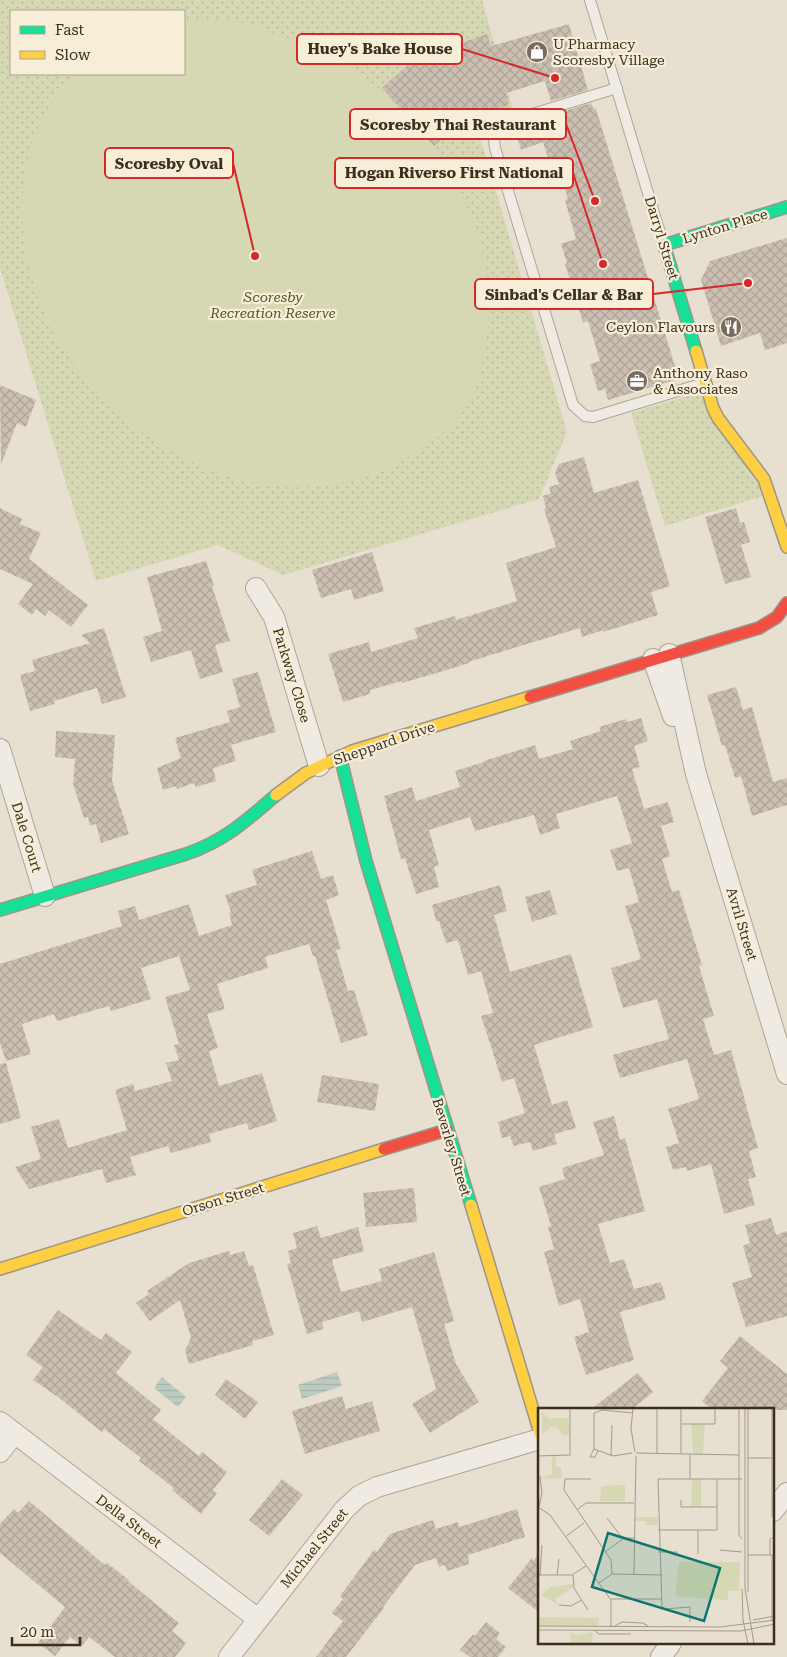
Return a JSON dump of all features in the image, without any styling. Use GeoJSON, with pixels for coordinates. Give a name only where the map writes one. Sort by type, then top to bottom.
{"type":"FeatureCollection","features":[{"type":"Feature","properties":{"kind":"street","name":"Lynton Place"},"geometry":{"type":"LineString","coordinates":[[664,245],[787,207]]}},
{"type":"Feature","properties":{"kind":"street","name":"Darryl Street"},"geometry":{"type":"LineString","coordinates":[[664,245],[705,383],[718,418],[764,479],[787,547]]}},
{"type":"Feature","properties":{"kind":"street","name":"Parkway Close"},"geometry":{"type":"LineString","coordinates":[[256,588],[274,616],[329,762]]}},
{"type":"Feature","properties":{"kind":"street","name":"Sheppard Drive"},"geometry":{"type":"LineString","coordinates":[[0,910],[186,854],[210,845],[239,827],[281,790],[329,762],[365,746],[759,628],[777,617],[785,606]]}},
{"type":"Feature","properties":{"kind":"street","name":"Avril Street"},"geometry":{"type":"LineString","coordinates":[[661,657],[787,1074]]}},
{"type":"Feature","properties":{"kind":"street","name":"Dale Court"},"geometry":{"type":"LineString","coordinates":[[0,749],[45,896]]}},
{"type":"Feature","properties":{"kind":"street","name":"Beverley Street"},"geometry":{"type":"LineString","coordinates":[[329,762],[366,861],[538,1426]]}},
{"type":"Feature","properties":{"kind":"street","name":"Orson Street"},"geometry":{"type":"LineString","coordinates":[[0,1269],[447,1130]]}},
{"type":"Feature","properties":{"kind":"street"},"geometry":{"type":"LineString","coordinates":[[0,1452],[7,1428]]}},
{"type":"Feature","properties":{"kind":"street","name":"Della Street"},"geometry":{"type":"LineString","coordinates":[[7,1428],[258,1618]]}},
{"type":"Feature","properties":{"kind":"street","name":"Michael Street"},"geometry":{"type":"LineString","coordinates":[[229,1657],[344,1510],[359,1496],[377,1487],[538,1440]]}},
{"type":"Feature","properties":{"kind":"street"},"geometry":{"type":"LineString","coordinates":[[774,1510],[787,1493]]}},
{"type":"Feature","properties":{"kind":"street"},"geometry":{"type":"LineString","coordinates":[[661,1657],[671,1644]]}},
{"type":"Feature","properties":{"kind":"lane","name":"Darryl Street"},"geometry":{"type":"LineString","coordinates":[[590,0],[664,245]]}},
{"type":"Feature","properties":{"kind":"lane"},"geometry":{"type":"LineString","coordinates":[[617,88],[502,123],[496,129],[493,137],[569,398],[578,412],[585,416],[594,417],[705,383]]}},
{"type":"Feature","properties":{"kind":"green space","name":"Scoresby Recreation Reserve"},"geometry":{"type":"Polygon","coordinates":[[[0,0],[482,0],[513,109],[475,120],[567,432],[539,499],[283,575],[218,545],[96,581],[0,268],[0,0]]]}},
{"type":"Feature","properties":{"kind":"green space","name":"Scoresby Recreation Reserve"},"geometry":{"type":"Polygon","coordinates":[[[185,20],[224,20],[252,25],[309,46],[362,75],[413,122],[441,156],[471,216],[482,250],[486,268],[489,303],[485,349],[474,391],[467,406],[455,422],[407,458],[372,475],[335,485],[298,487],[261,484],[224,475],[189,461],[156,442],[126,419],[81,374],[58,341],[40,303],[26,254],[22,199],[25,172],[31,146],[41,121],[55,97],[72,75],[185,75],[185,20]]]}},
{"type":"Feature","properties":{"kind":"green space"},"geometry":{"type":"Polygon","coordinates":[[[707,390],[770,494],[665,526],[631,413],[707,390]]]}},
{"type":"Feature","properties":{"kind":"shaded area"},"geometry":{"type":"Polygon","coordinates":[[[337,1372],[342,1386],[302,1399],[298,1385],[337,1372]]]}},
{"type":"Feature","properties":{"kind":"shaded area"},"geometry":{"type":"Polygon","coordinates":[[[162,1377],[186,1397],[178,1407],[154,1388],[162,1377]]]}},
{"type":"Feature","properties":{"kind":"building"},"geometry":{"type":"Polygon","coordinates":[[[569,24],[588,90],[551,101],[545,81],[506,93],[509,105],[463,120],[434,146],[382,88],[411,62],[406,45],[452,32],[457,38],[462,37],[464,42],[487,34],[491,46],[569,24]]]}},
{"type":"Feature","properties":{"kind":"building"},"geometry":{"type":"Polygon","coordinates":[[[591,103],[593,108],[596,109],[679,379],[608,400],[605,389],[598,391],[590,364],[600,361],[588,321],[583,323],[565,264],[567,263],[561,244],[576,239],[565,200],[568,199],[556,160],[549,162],[543,142],[521,150],[515,130],[556,118],[555,114],[591,103]]]}},
{"type":"Feature","properties":{"kind":"building"},"geometry":{"type":"Polygon","coordinates":[[[787,238],[787,343],[765,350],[760,333],[721,346],[701,280],[710,261],[787,238]]]}},
{"type":"Feature","properties":{"kind":"building"},"geometry":{"type":"Polygon","coordinates":[[[0,385],[36,400],[26,427],[17,423],[1,464],[0,385]]]}},
{"type":"Feature","properties":{"kind":"building"},"geometry":{"type":"Polygon","coordinates":[[[584,457],[594,493],[638,480],[670,586],[651,592],[658,615],[582,637],[580,628],[440,672],[370,690],[370,694],[343,702],[328,654],[369,642],[371,652],[418,638],[414,628],[455,616],[456,620],[517,601],[506,563],[556,547],[544,509],[546,508],[543,496],[551,493],[549,487],[559,484],[555,472],[559,464],[584,457]]]}},
{"type":"Feature","properties":{"kind":"building"},"geometry":{"type":"Polygon","coordinates":[[[0,508],[22,519],[20,524],[41,533],[29,559],[88,605],[71,627],[49,610],[45,616],[36,609],[32,615],[18,604],[33,584],[0,569],[0,508]]]}},
{"type":"Feature","properties":{"kind":"building"},"geometry":{"type":"Polygon","coordinates":[[[736,508],[740,523],[744,522],[750,542],[741,545],[751,577],[725,584],[705,517],[736,508]]]}},
{"type":"Feature","properties":{"kind":"building"},"geometry":{"type":"Polygon","coordinates":[[[372,552],[384,591],[354,600],[351,589],[321,598],[312,570],[372,552]]]}},
{"type":"Feature","properties":{"kind":"building"},"geometry":{"type":"Polygon","coordinates":[[[206,561],[230,641],[215,645],[223,672],[200,679],[191,650],[151,662],[143,637],[162,631],[147,577],[206,561]]]}},
{"type":"Feature","properties":{"kind":"building"},"geometry":{"type":"Polygon","coordinates":[[[104,628],[126,697],[102,704],[97,688],[54,701],[55,704],[30,711],[20,675],[35,671],[32,660],[90,643],[81,635],[104,628]]]}},
{"type":"Feature","properties":{"kind":"building"},"geometry":{"type":"Polygon","coordinates":[[[258,672],[276,732],[231,745],[236,761],[213,768],[216,781],[196,787],[194,783],[177,789],[176,786],[163,790],[157,768],[181,758],[175,738],[230,722],[227,711],[240,707],[232,679],[258,672]]]}},
{"type":"Feature","properties":{"kind":"building"},"geometry":{"type":"Polygon","coordinates":[[[736,687],[743,710],[752,707],[773,782],[787,778],[787,805],[752,816],[741,776],[735,778],[725,745],[722,746],[707,695],[736,687]]]}},
{"type":"Feature","properties":{"kind":"building"},"geometry":{"type":"Polygon","coordinates":[[[641,718],[648,741],[634,746],[640,767],[632,769],[644,809],[668,802],[674,822],[661,826],[670,856],[662,859],[672,892],[679,890],[702,965],[699,966],[714,1016],[703,1019],[714,1055],[731,1050],[758,1148],[749,1151],[756,1177],[748,1179],[755,1205],[724,1214],[711,1164],[687,1171],[686,1167],[673,1170],[666,1147],[679,1143],[668,1109],[699,1099],[687,1059],[620,1078],[613,1055],[669,1039],[657,999],[623,1008],[611,968],[641,959],[625,906],[639,902],[629,868],[617,871],[610,850],[632,843],[617,796],[556,814],[560,828],[540,835],[534,815],[475,831],[470,817],[429,830],[439,865],[434,867],[439,887],[416,894],[405,858],[401,859],[384,796],[412,787],[416,801],[460,787],[455,771],[535,745],[539,759],[573,749],[570,741],[601,731],[599,727],[626,719],[627,722],[641,718]]]}},
{"type":"Feature","properties":{"kind":"building"},"geometry":{"type":"Polygon","coordinates":[[[56,731],[115,735],[112,781],[129,834],[101,843],[96,824],[90,826],[88,817],[84,818],[73,784],[75,759],[55,757],[56,731]]]}},
{"type":"Feature","properties":{"kind":"building"},"geometry":{"type":"Polygon","coordinates":[[[312,851],[321,879],[333,875],[339,895],[326,900],[341,949],[336,950],[348,991],[354,990],[368,1035],[341,1043],[315,956],[313,956],[309,944],[265,957],[268,968],[217,984],[225,1009],[207,1014],[218,1048],[209,1051],[219,1086],[262,1073],[277,1121],[249,1130],[247,1123],[209,1134],[211,1142],[171,1153],[168,1146],[130,1157],[136,1175],[106,1183],[102,1169],[29,1189],[15,1167],[41,1159],[31,1127],[59,1119],[68,1148],[127,1130],[115,1090],[133,1084],[135,1091],[172,1081],[166,1063],[179,1060],[174,1045],[179,1044],[165,997],[190,990],[179,956],[141,968],[151,999],[111,1011],[109,1006],[57,1021],[54,1014],[22,1024],[31,1054],[6,1061],[0,1043],[0,964],[122,926],[118,911],[135,906],[139,920],[189,904],[199,936],[232,925],[229,913],[231,912],[225,895],[257,885],[252,870],[312,851]]]}},
{"type":"Feature","properties":{"kind":"building"},"geometry":{"type":"Polygon","coordinates":[[[500,885],[507,911],[494,915],[510,972],[571,954],[593,1027],[534,1045],[552,1105],[567,1100],[576,1128],[554,1134],[557,1144],[533,1151],[530,1142],[514,1146],[510,1136],[502,1138],[498,1122],[525,1113],[514,1078],[502,1082],[481,1016],[493,1013],[481,971],[468,975],[458,940],[446,943],[439,921],[436,921],[432,905],[500,885]]]}},
{"type":"Feature","properties":{"kind":"building"},"geometry":{"type":"Polygon","coordinates":[[[550,890],[557,914],[532,922],[525,897],[550,890]]]}},
{"type":"Feature","properties":{"kind":"building"},"geometry":{"type":"Polygon","coordinates":[[[6,1063],[21,1118],[0,1124],[0,1064],[6,1063]]]}},
{"type":"Feature","properties":{"kind":"building"},"geometry":{"type":"Polygon","coordinates":[[[322,1075],[379,1084],[375,1111],[317,1102],[322,1075]]]}},
{"type":"Feature","properties":{"kind":"building"},"geometry":{"type":"Polygon","coordinates":[[[614,1116],[620,1140],[625,1138],[645,1211],[598,1224],[610,1263],[624,1259],[634,1289],[661,1282],[666,1299],[620,1312],[634,1360],[586,1375],[574,1337],[589,1332],[580,1299],[559,1306],[544,1252],[554,1249],[548,1227],[551,1226],[539,1187],[565,1179],[562,1168],[604,1155],[593,1122],[614,1116]]]}},
{"type":"Feature","properties":{"kind":"building"},"geometry":{"type":"Polygon","coordinates":[[[414,1188],[417,1222],[366,1227],[363,1193],[414,1188]]]}},
{"type":"Feature","properties":{"kind":"building"},"geometry":{"type":"Polygon","coordinates":[[[771,1218],[776,1235],[787,1231],[787,1316],[746,1327],[732,1283],[752,1277],[743,1246],[750,1243],[745,1225],[771,1218]]]}},
{"type":"Feature","properties":{"kind":"building"},"geometry":{"type":"Polygon","coordinates":[[[317,1226],[321,1238],[358,1227],[364,1251],[332,1260],[341,1292],[382,1281],[379,1269],[434,1252],[454,1321],[444,1324],[456,1364],[479,1402],[430,1433],[412,1404],[436,1389],[412,1307],[362,1322],[359,1311],[322,1322],[323,1329],[307,1334],[287,1264],[291,1263],[288,1251],[297,1248],[293,1233],[317,1226]]]}},
{"type":"Feature","properties":{"kind":"building"},"geometry":{"type":"Polygon","coordinates":[[[229,1251],[230,1255],[244,1251],[249,1266],[253,1265],[274,1335],[252,1341],[253,1345],[189,1364],[185,1350],[191,1338],[180,1300],[150,1321],[136,1303],[149,1294],[147,1291],[189,1263],[229,1251]]]}},
{"type":"Feature","properties":{"kind":"building"},"geometry":{"type":"Polygon","coordinates":[[[58,1310],[101,1340],[106,1333],[132,1352],[116,1373],[161,1410],[153,1419],[199,1456],[202,1452],[227,1472],[213,1490],[217,1493],[201,1514],[172,1490],[174,1488],[139,1461],[141,1458],[104,1429],[102,1432],[33,1380],[43,1367],[26,1355],[58,1310]]]}},
{"type":"Feature","properties":{"kind":"building"},"geometry":{"type":"Polygon","coordinates":[[[740,1336],[787,1374],[787,1410],[774,1410],[774,1408],[711,1408],[702,1401],[728,1368],[720,1361],[740,1336]]]}},
{"type":"Feature","properties":{"kind":"building"},"geometry":{"type":"Polygon","coordinates":[[[638,1373],[653,1392],[633,1408],[593,1408],[638,1373]]]}},
{"type":"Feature","properties":{"kind":"building"},"geometry":{"type":"Polygon","coordinates":[[[226,1379],[258,1402],[245,1419],[215,1395],[226,1379]]]}},
{"type":"Feature","properties":{"kind":"building"},"geometry":{"type":"Polygon","coordinates":[[[342,1396],[346,1409],[372,1401],[380,1431],[305,1454],[292,1411],[342,1396]]]}},
{"type":"Feature","properties":{"kind":"building"},"geometry":{"type":"Polygon","coordinates":[[[282,1479],[303,1495],[269,1536],[249,1520],[282,1479]]]}},
{"type":"Feature","properties":{"kind":"building"},"geometry":{"type":"Polygon","coordinates":[[[29,1501],[105,1565],[107,1563],[129,1580],[179,1623],[172,1631],[186,1643],[175,1657],[115,1657],[89,1637],[82,1646],[70,1637],[55,1656],[38,1643],[65,1607],[0,1553],[0,1524],[14,1509],[18,1513],[29,1501]]]}},
{"type":"Feature","properties":{"kind":"building"},"geometry":{"type":"Polygon","coordinates":[[[517,1509],[525,1537],[468,1555],[469,1564],[447,1571],[445,1565],[439,1567],[436,1558],[415,1565],[346,1657],[316,1657],[343,1621],[332,1613],[343,1599],[340,1596],[374,1550],[377,1552],[390,1534],[433,1520],[436,1529],[458,1522],[459,1527],[517,1509]]]}},
{"type":"Feature","properties":{"kind":"building"},"geometry":{"type":"Polygon","coordinates":[[[538,1555],[538,1611],[508,1588],[532,1558],[533,1561],[538,1555]]]}},
{"type":"Feature","properties":{"kind":"building"},"geometry":{"type":"Polygon","coordinates":[[[486,1622],[500,1633],[496,1639],[506,1647],[498,1657],[470,1657],[460,1650],[486,1622]]]}},
{"type":"Feature","properties":{"kind":"traffic: fast"},"geometry":{"type":"LineString","coordinates":[[696,351],[664,245],[787,207]]}},
{"type":"Feature","properties":{"kind":"traffic: fast"},"geometry":{"type":"LineString","coordinates":[[340,756],[366,861],[471,1205]]}},
{"type":"Feature","properties":{"kind":"traffic: fast"},"geometry":{"type":"LineString","coordinates":[[0,910],[200,849],[234,829],[276,795]]}},
{"type":"Feature","properties":{"kind":"traffic: slow"},"geometry":{"type":"LineString","coordinates":[[696,351],[713,408],[718,418],[764,479],[787,547]]}},
{"type":"Feature","properties":{"kind":"traffic: slow"},"geometry":{"type":"LineString","coordinates":[[276,795],[306,773],[352,751],[530,697]]}},
{"type":"Feature","properties":{"kind":"traffic: slow"},"geometry":{"type":"LineString","coordinates":[[0,1269],[384,1149]]}},
{"type":"Feature","properties":{"kind":"traffic: slow"},"geometry":{"type":"LineString","coordinates":[[471,1205],[538,1426]]}},
{"type":"Feature","properties":{"kind":"traffic: jam"},"geometry":{"type":"LineString","coordinates":[[530,697],[759,628],[777,617],[787,603]]}},
{"type":"Feature","properties":{"kind":"traffic: jam"},"geometry":{"type":"LineString","coordinates":[[384,1149],[447,1130]]}},
{"type":"Feature","properties":{"kind":"place","name":"U Pharmacy Scoresby Village"},"geometry":{"type":"Point","coordinates":[537,52]}},
{"type":"Feature","properties":{"kind":"place","name":"Huey's Bake House"},"geometry":{"type":"Point","coordinates":[555,78]}},
{"type":"Feature","properties":{"kind":"place","name":"Scoresby Thai Restaurant"},"geometry":{"type":"Point","coordinates":[595,201]}},
{"type":"Feature","properties":{"kind":"place","name":"Scoresby Oval"},"geometry":{"type":"Point","coordinates":[255,256]}},
{"type":"Feature","properties":{"kind":"place","name":"Hogan Riverso First National"},"geometry":{"type":"Point","coordinates":[603,264]}},
{"type":"Feature","properties":{"kind":"place","name":"Sinbad's Cellar & Bar"},"geometry":{"type":"Point","coordinates":[748,283]}},
{"type":"Feature","properties":{"kind":"place","name":"Ceylon Flavours"},"geometry":{"type":"Point","coordinates":[731,327]}},
{"type":"Feature","properties":{"kind":"place","name":"Anthony Raso & Associates"},"geometry":{"type":"Point","coordinates":[637,381]}}]}
